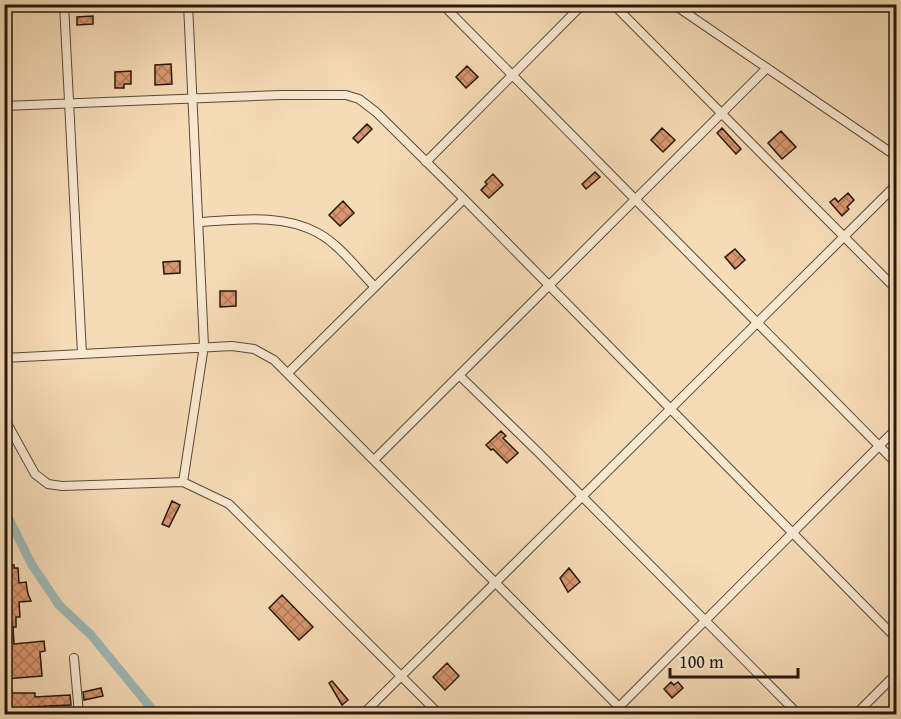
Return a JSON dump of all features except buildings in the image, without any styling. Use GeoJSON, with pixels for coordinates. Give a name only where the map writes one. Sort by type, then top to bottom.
{"type":"FeatureCollection","features":[{"type":"Feature","properties":{"kind":"street"},"geometry":{"type":"LineString","coordinates":[[64,4],[82,354]]}},
{"type":"Feature","properties":{"kind":"street"},"geometry":{"type":"LineString","coordinates":[[183,482],[204,346],[188,4]]}},
{"type":"Feature","properties":{"kind":"street"},"geometry":{"type":"LineString","coordinates":[[442,4],[897,463]]}},
{"type":"Feature","properties":{"kind":"street"},"geometry":{"type":"LineString","coordinates":[[426,162],[583,4]]}},
{"type":"Feature","properties":{"kind":"street"},"geometry":{"type":"LineString","coordinates":[[612,4],[897,289]]}},
{"type":"Feature","properties":{"kind":"street"},"geometry":{"type":"LineString","coordinates":[[673,4],[897,156]]}},
{"type":"Feature","properties":{"kind":"street"},"geometry":{"type":"LineString","coordinates":[[374,460],[767,68]]}},
{"type":"Feature","properties":{"kind":"street"},"geometry":{"type":"LineString","coordinates":[[4,106],[193,98],[346,95],[359,99],[376,112],[464,199],[897,638]]}},
{"type":"Feature","properties":{"kind":"street"},"geometry":{"type":"LineString","coordinates":[[363,714],[897,185]]}},
{"type":"Feature","properties":{"kind":"street"},"geometry":{"type":"LineString","coordinates":[[289,372],[464,199]]}},
{"type":"Feature","properties":{"kind":"street"},"geometry":{"type":"LineString","coordinates":[[198,222],[270,220],[302,226],[319,233],[375,287]]}},
{"type":"Feature","properties":{"kind":"street"},"geometry":{"type":"LineString","coordinates":[[4,358],[232,346],[254,349],[274,360],[289,372],[627,714]]}},
{"type":"Feature","properties":{"kind":"street"},"geometry":{"type":"LineString","coordinates":[[459,375],[798,714]]}},
{"type":"Feature","properties":{"kind":"street"},"geometry":{"type":"LineString","coordinates":[[4,418],[35,474],[48,484],[62,486],[183,482],[229,504],[439,714]]}},
{"type":"Feature","properties":{"kind":"street"},"geometry":{"type":"LineString","coordinates":[[619,707],[897,429]]}},
{"type":"Feature","properties":{"kind":"street"},"geometry":{"type":"LineString","coordinates":[[74,658],[79,714]]}},
{"type":"Feature","properties":{"kind":"street"},"geometry":{"type":"LineString","coordinates":[[856,714],[897,674]]}},
{"type":"Feature","properties":{"kind":"waterway"},"geometry":{"type":"LineString","coordinates":[[4,509],[32,565],[59,605],[91,635],[156,714]]}}]}
